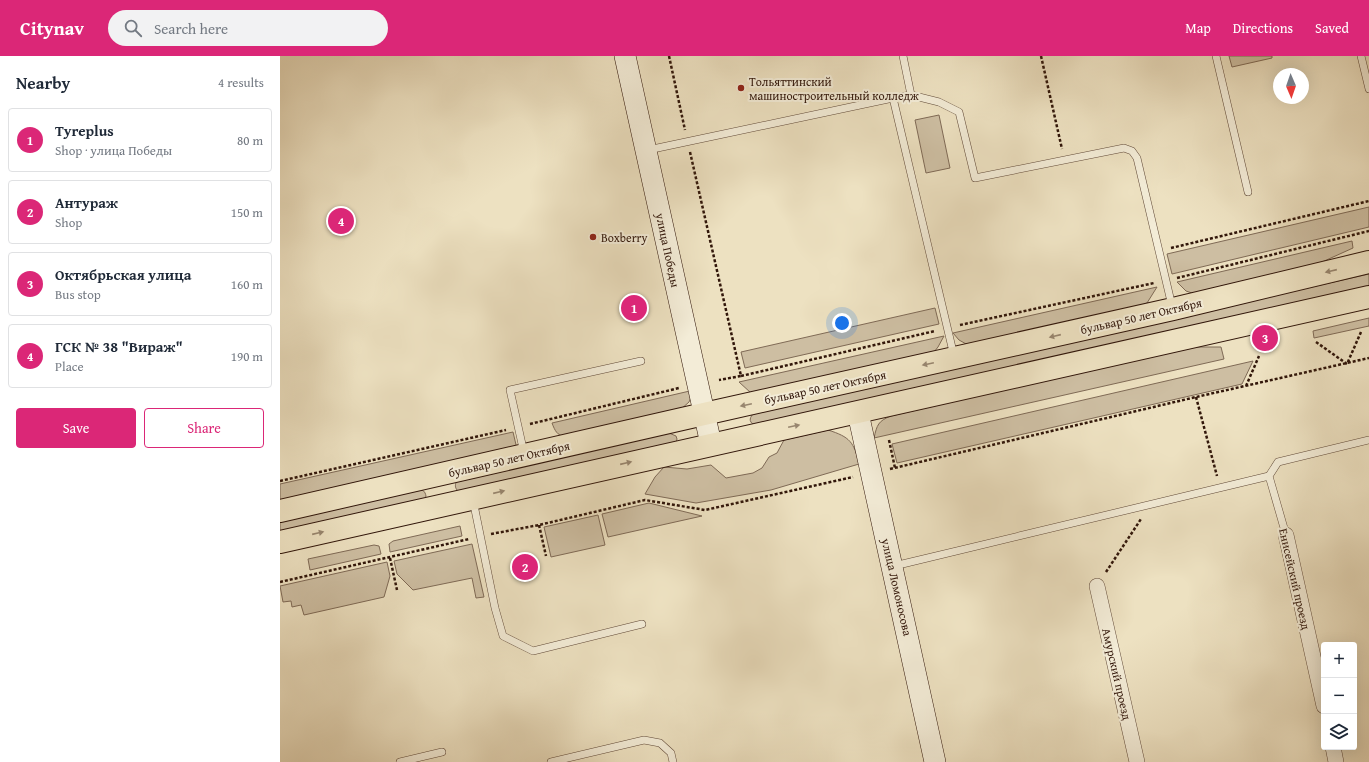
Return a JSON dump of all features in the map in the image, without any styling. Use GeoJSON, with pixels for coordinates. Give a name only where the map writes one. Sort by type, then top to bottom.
{"type":"FeatureCollection","features":[{"type":"Feature","properties":{"kind":"main road","name":"улица Победы"},"geometry":{"type":"LineString","coordinates":[[625,56],[711,444]]}},
{"type":"Feature","properties":{"kind":"main road","name":"бульвар 50 лет Октября"},"geometry":{"type":"LineString","coordinates":[[280,511],[1173,309],[1369,262]]}},
{"type":"Feature","properties":{"kind":"main road"},"geometry":{"type":"LineString","coordinates":[[280,542],[1369,297]]}},
{"type":"Feature","properties":{"kind":"main road","name":"улица Ломоносова"},"geometry":{"type":"LineString","coordinates":[[858,413],[935,762]]}},
{"type":"Feature","properties":{"kind":"main road"},"geometry":{"type":"LineString","coordinates":[[436,476],[442,505]]}},
{"type":"Feature","properties":{"kind":"street","name":"Енисейский проезд"},"geometry":{"type":"LineString","coordinates":[[1286,535],[1321,692]]}},
{"type":"Feature","properties":{"kind":"street","name":"Амурский проезд"},"geometry":{"type":"LineString","coordinates":[[1097,586],[1137,762]]}},
{"type":"Feature","properties":{"kind":"street"},"geometry":{"type":"LineString","coordinates":[[1334,750],[1336,762]]}},
{"type":"Feature","properties":{"kind":"lane"},"geometry":{"type":"LineString","coordinates":[[902,56],[911,95]]}},
{"type":"Feature","properties":{"kind":"lane"},"geometry":{"type":"LineString","coordinates":[[1216,56],[1248,192]]}},
{"type":"Feature","properties":{"kind":"lane"},"geometry":{"type":"LineString","coordinates":[[1361,56],[1369,89]]}},
{"type":"Feature","properties":{"kind":"lane"},"geometry":{"type":"LineString","coordinates":[[646,151],[911,95],[939,102],[959,112],[975,178],[1124,148],[1132,151],[1137,158],[1173,309]]}},
{"type":"Feature","properties":{"kind":"lane"},"geometry":{"type":"LineString","coordinates":[[893,98],[954,359]]}},
{"type":"Feature","properties":{"kind":"lane"},"geometry":{"type":"LineString","coordinates":[[524,455],[510,390],[641,361]]}},
{"type":"Feature","properties":{"kind":"lane"},"geometry":{"type":"LineString","coordinates":[[892,566],[1269,476],[1278,462],[1369,440]]}},
{"type":"Feature","properties":{"kind":"lane","name":"Енисейский проезд"},"geometry":{"type":"LineString","coordinates":[[1269,476],[1286,535]]}},
{"type":"Feature","properties":{"kind":"lane"},"geometry":{"type":"LineString","coordinates":[[473,498],[495,608],[503,636],[533,651],[642,624]]}},
{"type":"Feature","properties":{"kind":"lane"},"geometry":{"type":"LineString","coordinates":[[551,762],[644,740],[660,743],[671,753],[673,762]]}},
{"type":"Feature","properties":{"kind":"lane"},"geometry":{"type":"LineString","coordinates":[[400,762],[442,752]]}},
{"type":"Feature","properties":{"kind":"path"},"geometry":{"type":"LineString","coordinates":[[668,56],[741,376]]}},
{"type":"Feature","properties":{"kind":"path"},"geometry":{"type":"LineString","coordinates":[[1041,56],[1065,160]]}},
{"type":"Feature","properties":{"kind":"path"},"geometry":{"type":"LineString","coordinates":[[1159,251],[1369,201]]}},
{"type":"Feature","properties":{"kind":"path"},"geometry":{"type":"LineString","coordinates":[[719,380],[946,328]]}},
{"type":"Feature","properties":{"kind":"path"},"geometry":{"type":"LineString","coordinates":[[1347,364],[1361,332]]}},
{"type":"Feature","properties":{"kind":"path"},"geometry":{"type":"LineString","coordinates":[[1316,342],[1347,364]]}},
{"type":"Feature","properties":{"kind":"path"},"geometry":{"type":"LineString","coordinates":[[1246,386],[1259,356]]}},
{"type":"Feature","properties":{"kind":"path"},"geometry":{"type":"LineString","coordinates":[[280,582],[645,500],[705,510],[895,468],[1369,358]]}},
{"type":"Feature","properties":{"kind":"path"},"geometry":{"type":"LineString","coordinates":[[280,481],[518,427],[680,388]]}},
{"type":"Feature","properties":{"kind":"path"},"geometry":{"type":"LineString","coordinates":[[1196,397],[1220,488]]}},
{"type":"Feature","properties":{"kind":"path"},"geometry":{"type":"LineString","coordinates":[[889,440],[895,468]]}},
{"type":"Feature","properties":{"kind":"path"},"geometry":{"type":"LineString","coordinates":[[1097,586],[1150,505]]}},
{"type":"Feature","properties":{"kind":"path"},"geometry":{"type":"LineString","coordinates":[[539,525],[546,556]]}},
{"type":"Feature","properties":{"kind":"path"},"geometry":{"type":"LineString","coordinates":[[390,558],[397,590]]}},
{"type":"Feature","properties":{"kind":"shaded area"},"geometry":{"type":"Polygon","coordinates":[[[1229,56],[1272,56],[1272,58],[1232,67],[1229,56]]]}},
{"type":"Feature","properties":{"kind":"shaded area"},"geometry":{"type":"Polygon","coordinates":[[[939,115],[950,168],[926,173],[915,120],[939,115]]]}},
{"type":"Feature","properties":{"kind":"shaded area"},"geometry":{"type":"Polygon","coordinates":[[[1369,207],[1369,227],[1172,274],[1167,254],[1369,207]]]}},
{"type":"Feature","properties":{"kind":"shaded area"},"geometry":{"type":"Polygon","coordinates":[[[1352,241],[1353,248],[1311,267],[1195,294],[1186,291],[1177,282],[1352,241]]]}},
{"type":"Feature","properties":{"kind":"shaded area"},"geometry":{"type":"Polygon","coordinates":[[[1369,274],[1369,288],[754,425],[750,420],[754,413],[1369,274]]]}},
{"type":"Feature","properties":{"kind":"shaded area"},"geometry":{"type":"Polygon","coordinates":[[[1157,287],[1147,303],[1141,306],[968,345],[959,340],[953,333],[1157,287]]]}},
{"type":"Feature","properties":{"kind":"shaded area"},"geometry":{"type":"Polygon","coordinates":[[[935,308],[939,324],[745,368],[741,352],[935,308]]]}},
{"type":"Feature","properties":{"kind":"shaded area"},"geometry":{"type":"Polygon","coordinates":[[[1369,318],[1369,326],[1314,338],[1313,331],[1369,318]]]}},
{"type":"Feature","properties":{"kind":"shaded area"},"geometry":{"type":"Polygon","coordinates":[[[944,336],[934,352],[751,393],[739,382],[944,336]]]}},
{"type":"Feature","properties":{"kind":"shaded area"},"geometry":{"type":"Polygon","coordinates":[[[1187,347],[1221,347],[1224,359],[874,438],[879,424],[891,416],[1187,347]]]}},
{"type":"Feature","properties":{"kind":"shaded area"},"geometry":{"type":"Polygon","coordinates":[[[1253,361],[1242,384],[897,463],[892,444],[1253,361]]]}},
{"type":"Feature","properties":{"kind":"shaded area"},"geometry":{"type":"Polygon","coordinates":[[[694,390],[689,402],[680,410],[565,437],[557,432],[552,423],[694,390]]]}},
{"type":"Feature","properties":{"kind":"shaded area"},"geometry":{"type":"Polygon","coordinates":[[[828,430],[841,435],[850,441],[855,450],[859,464],[771,490],[696,503],[645,494],[655,477],[664,467],[687,469],[711,465],[726,478],[753,473],[762,468],[769,457],[777,453],[784,440],[828,430]]]}},
{"type":"Feature","properties":{"kind":"shaded area"},"geometry":{"type":"Polygon","coordinates":[[[513,432],[517,449],[280,502],[280,484],[513,432]]]}},
{"type":"Feature","properties":{"kind":"shaded area"},"geometry":{"type":"Polygon","coordinates":[[[669,433],[676,436],[676,443],[458,491],[456,489],[456,482],[669,433]]]}},
{"type":"Feature","properties":{"kind":"shaded area"},"geometry":{"type":"Polygon","coordinates":[[[419,490],[424,492],[426,496],[425,499],[280,534],[280,522],[419,490]]]}},
{"type":"Feature","properties":{"kind":"shaded area"},"geometry":{"type":"Polygon","coordinates":[[[649,503],[702,516],[608,537],[602,514],[649,503]]]}},
{"type":"Feature","properties":{"kind":"shaded area"},"geometry":{"type":"Polygon","coordinates":[[[598,515],[605,545],[551,557],[544,527],[598,515]]]}},
{"type":"Feature","properties":{"kind":"shaded area"},"geometry":{"type":"Polygon","coordinates":[[[460,526],[462,536],[390,552],[389,544],[393,541],[460,526]]]}},
{"type":"Feature","properties":{"kind":"shaded area"},"geometry":{"type":"Polygon","coordinates":[[[472,544],[484,597],[476,598],[472,578],[413,590],[397,574],[394,561],[472,544]]]}},
{"type":"Feature","properties":{"kind":"shaded area"},"geometry":{"type":"Polygon","coordinates":[[[374,545],[379,546],[381,554],[310,570],[308,559],[374,545]]]}},
{"type":"Feature","properties":{"kind":"shaded area"},"geometry":{"type":"Polygon","coordinates":[[[387,562],[390,576],[384,597],[304,615],[301,605],[292,607],[291,601],[283,602],[280,586],[387,562]]]}},
{"type":"Feature","properties":{"kind":"place","name":"Тольяттинский машиностроительный колледж"},"geometry":{"type":"Point","coordinates":[741,88]}},
{"type":"Feature","properties":{"kind":"place","name":"ГСК № 38 \"Вираж\""},"geometry":{"type":"Point","coordinates":[341,221]}},
{"type":"Feature","properties":{"kind":"place","name":"Boxberry"},"geometry":{"type":"Point","coordinates":[593,237]}},
{"type":"Feature","properties":{"kind":"place","name":"Tyreplus"},"geometry":{"type":"Point","coordinates":[634,308]}},
{"type":"Feature","properties":{"kind":"place","name":"Октябрьская улица"},"geometry":{"type":"Point","coordinates":[1265,338]}},
{"type":"Feature","properties":{"kind":"place","name":"Антураж"},"geometry":{"type":"Point","coordinates":[525,567]}}]}
